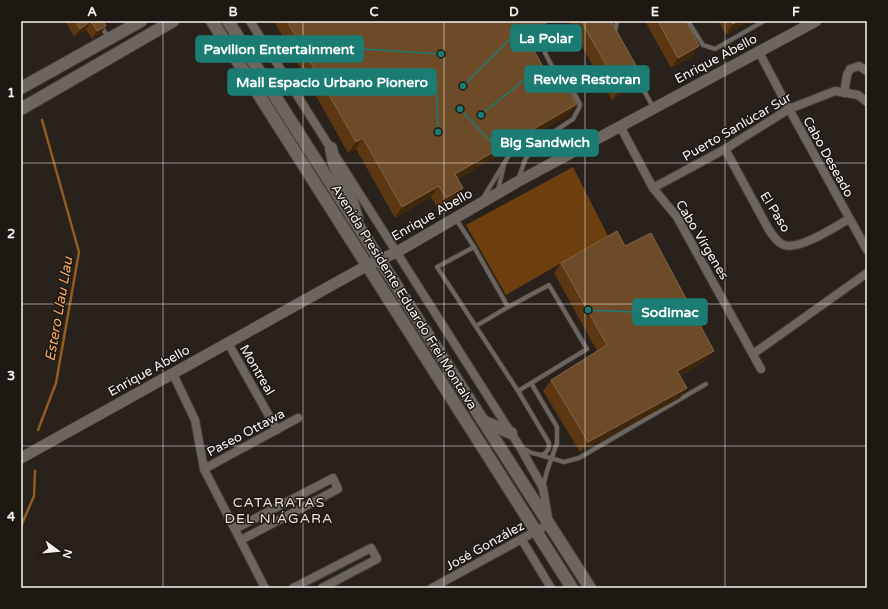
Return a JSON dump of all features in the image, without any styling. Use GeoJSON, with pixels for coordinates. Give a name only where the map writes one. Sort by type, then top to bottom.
{"type":"FeatureCollection","features":[{"type":"Feature","properties":{"kind":"main road"},"geometry":{"type":"LineString","coordinates":[[21,88],[141,21]]}},
{"type":"Feature","properties":{"kind":"main road"},"geometry":{"type":"LineString","coordinates":[[21,109],[173,21]]}},
{"type":"Feature","properties":{"kind":"main road","name":"Avenida Presidente Eduardo Frei Montalva"},"geometry":{"type":"LineString","coordinates":[[212,21],[572,588]]}},
{"type":"Feature","properties":{"kind":"main road","name":"Avenida Presidente Eduardo Frei Montalva"},"geometry":{"type":"LineString","coordinates":[[228,21],[590,588]]}},
{"type":"Feature","properties":{"kind":"main road"},"geometry":{"type":"LineString","coordinates":[[331,148],[336,170],[354,206],[358,225]]}},
{"type":"Feature","properties":{"kind":"main road"},"geometry":{"type":"LineString","coordinates":[[485,422],[511,433]]}},
{"type":"Feature","properties":{"kind":"street","name":"Avenida Presidente Eduardo Frei Montalva"},"geometry":{"type":"LineString","coordinates":[[250,21],[520,447],[543,488],[549,524]]}},
{"type":"Feature","properties":{"kind":"street","name":"Enrique Abello"},"geometry":{"type":"LineString","coordinates":[[21,458],[368,265],[397,252],[517,182],[816,21]]}},
{"type":"Feature","properties":{"kind":"street","name":"Cabo Deseado"},"geometry":{"type":"LineString","coordinates":[[759,52],[867,250]]}},
{"type":"Feature","properties":{"kind":"street"},"geometry":{"type":"LineString","coordinates":[[844,93],[847,75],[850,69],[859,66],[867,71]]}},
{"type":"Feature","properties":{"kind":"street","name":"Puerto Sanlúcar Sur"},"geometry":{"type":"LineString","coordinates":[[653,188],[725,149],[789,109],[835,91],[864,98]]}},
{"type":"Feature","properties":{"kind":"street","name":"Cabo Vírgenes"},"geometry":{"type":"LineString","coordinates":[[620,126],[653,188],[677,217],[761,369]]}},
{"type":"Feature","properties":{"kind":"street","name":"El Paso"},"geometry":{"type":"LineString","coordinates":[[725,149],[769,230],[776,240],[784,245],[795,246],[806,242],[849,219]]}},
{"type":"Feature","properties":{"kind":"street"},"geometry":{"type":"LineString","coordinates":[[753,354],[867,273]]}},
{"type":"Feature","properties":{"kind":"street","name":"Montreal"},"geometry":{"type":"LineString","coordinates":[[228,343],[277,430]]}},
{"type":"Feature","properties":{"kind":"street"},"geometry":{"type":"LineString","coordinates":[[173,374],[195,420],[204,469],[265,588]]}},
{"type":"Feature","properties":{"kind":"street","name":"Paseo Ottawa"},"geometry":{"type":"LineString","coordinates":[[204,469],[298,418]]}},
{"type":"Feature","properties":{"kind":"street"},"geometry":{"type":"LineString","coordinates":[[235,529],[333,478],[338,489],[241,540]]}},
{"type":"Feature","properties":{"kind":"street","name":"José González"},"geometry":{"type":"LineString","coordinates":[[432,588],[549,524]]}},
{"type":"Feature","properties":{"kind":"street"},"geometry":{"type":"LineString","coordinates":[[522,540],[551,588]]}},
{"type":"Feature","properties":{"kind":"street"},"geometry":{"type":"LineString","coordinates":[[293,588],[371,548],[377,559],[322,588]]}},
{"type":"Feature","properties":{"kind":"lane"},"geometry":{"type":"LineString","coordinates":[[98,21],[109,39]]}},
{"type":"Feature","properties":{"kind":"lane"},"geometry":{"type":"LineString","coordinates":[[517,182],[524,160],[532,149],[540,141],[573,119],[580,104],[568,82],[555,72],[545,53],[547,35],[539,21]]}},
{"type":"Feature","properties":{"kind":"lane"},"geometry":{"type":"LineString","coordinates":[[615,37],[617,21]]}},
{"type":"Feature","properties":{"kind":"lane"},"geometry":{"type":"LineString","coordinates":[[688,21],[702,45],[715,49],[763,21]]}},
{"type":"Feature","properties":{"kind":"lane"},"geometry":{"type":"LineString","coordinates":[[636,76],[654,108]]}},
{"type":"Feature","properties":{"kind":"lane"},"geometry":{"type":"LineString","coordinates":[[481,203],[510,152]]}},
{"type":"Feature","properties":{"kind":"lane"},"geometry":{"type":"LineString","coordinates":[[498,193],[505,161]]}},
{"type":"Feature","properties":{"kind":"lane"},"geometry":{"type":"LineString","coordinates":[[456,218],[508,307]]}},
{"type":"Feature","properties":{"kind":"lane"},"geometry":{"type":"LineString","coordinates":[[474,247],[437,267],[518,391],[549,443],[549,448],[547,451],[542,455],[537,454]]}},
{"type":"Feature","properties":{"kind":"lane"},"geometry":{"type":"LineString","coordinates":[[476,326],[549,284],[587,349],[518,391]]}},
{"type":"Feature","properties":{"kind":"lane"},"geometry":{"type":"LineString","coordinates":[[531,383],[557,428],[557,443],[543,488]]}},
{"type":"Feature","properties":{"kind":"lane"},"geometry":{"type":"LineString","coordinates":[[520,447],[564,462],[579,458],[706,384]]}},
{"type":"Feature","properties":{"kind":"shaded area"},"geometry":{"type":"Polygon","coordinates":[[[573,167],[608,236],[506,295],[466,225],[573,167]]]}},
{"type":"Feature","properties":{"kind":"building"},"geometry":{"type":"Polygon","coordinates":[[[75,21],[91,21],[80,29],[75,21]]]}},
{"type":"Feature","properties":{"kind":"building"},"geometry":{"type":"Polygon","coordinates":[[[91,21],[103,21],[106,26],[97,31],[91,21]]]}},
{"type":"Feature","properties":{"kind":"building"},"geometry":{"type":"Polygon","coordinates":[[[287,21],[544,21],[546,24],[526,36],[551,81],[560,75],[577,104],[455,174],[463,188],[446,198],[439,186],[402,207],[363,138],[356,142],[287,21]]]}},
{"type":"Feature","properties":{"kind":"building"},"geometry":{"type":"Polygon","coordinates":[[[581,21],[611,21],[642,76],[620,89],[581,21]]]}},
{"type":"Feature","properties":{"kind":"building"},"geometry":{"type":"Polygon","coordinates":[[[658,21],[686,21],[699,46],[678,58],[658,21]]]}},
{"type":"Feature","properties":{"kind":"building"},"geometry":{"type":"Polygon","coordinates":[[[731,21],[738,21],[733,24],[731,21]]]}},
{"type":"Feature","properties":{"kind":"building"},"geometry":{"type":"Polygon","coordinates":[[[617,231],[625,246],[651,233],[714,351],[677,371],[687,388],[588,442],[551,380],[607,345],[561,263],[617,231]]]}},
{"type":"Feature","properties":{"kind":"waterway","name":"Estero Llau Llau"},"geometry":{"type":"LineString","coordinates":[[38,430],[56,383],[79,252],[42,120]]}},
{"type":"Feature","properties":{"kind":"waterway","name":"Estero Llau Llau"},"geometry":{"type":"LineString","coordinates":[[21,526],[34,496],[35,471]]}},
{"type":"Feature","properties":{"kind":"place","name":"Pavilion Entertainment"},"geometry":{"type":"Point","coordinates":[441,54]}},
{"type":"Feature","properties":{"kind":"place","name":"La Polar"},"geometry":{"type":"Point","coordinates":[463,86]}},
{"type":"Feature","properties":{"kind":"place","name":"Big Sandwich"},"geometry":{"type":"Point","coordinates":[460,109]}},
{"type":"Feature","properties":{"kind":"place","name":"Revive Restoran"},"geometry":{"type":"Point","coordinates":[481,115]}},
{"type":"Feature","properties":{"kind":"place","name":"Mall Espacio Urbano Pionero"},"geometry":{"type":"Point","coordinates":[438,132]}},
{"type":"Feature","properties":{"kind":"place","name":"Sodimac"},"geometry":{"type":"Point","coordinates":[588,310]}},
{"type":"Feature","properties":{"kind":"district","name":"CATARATAS DEL NIÁGARA"},"geometry":{"type":"Point","coordinates":[279,510]}}]}
